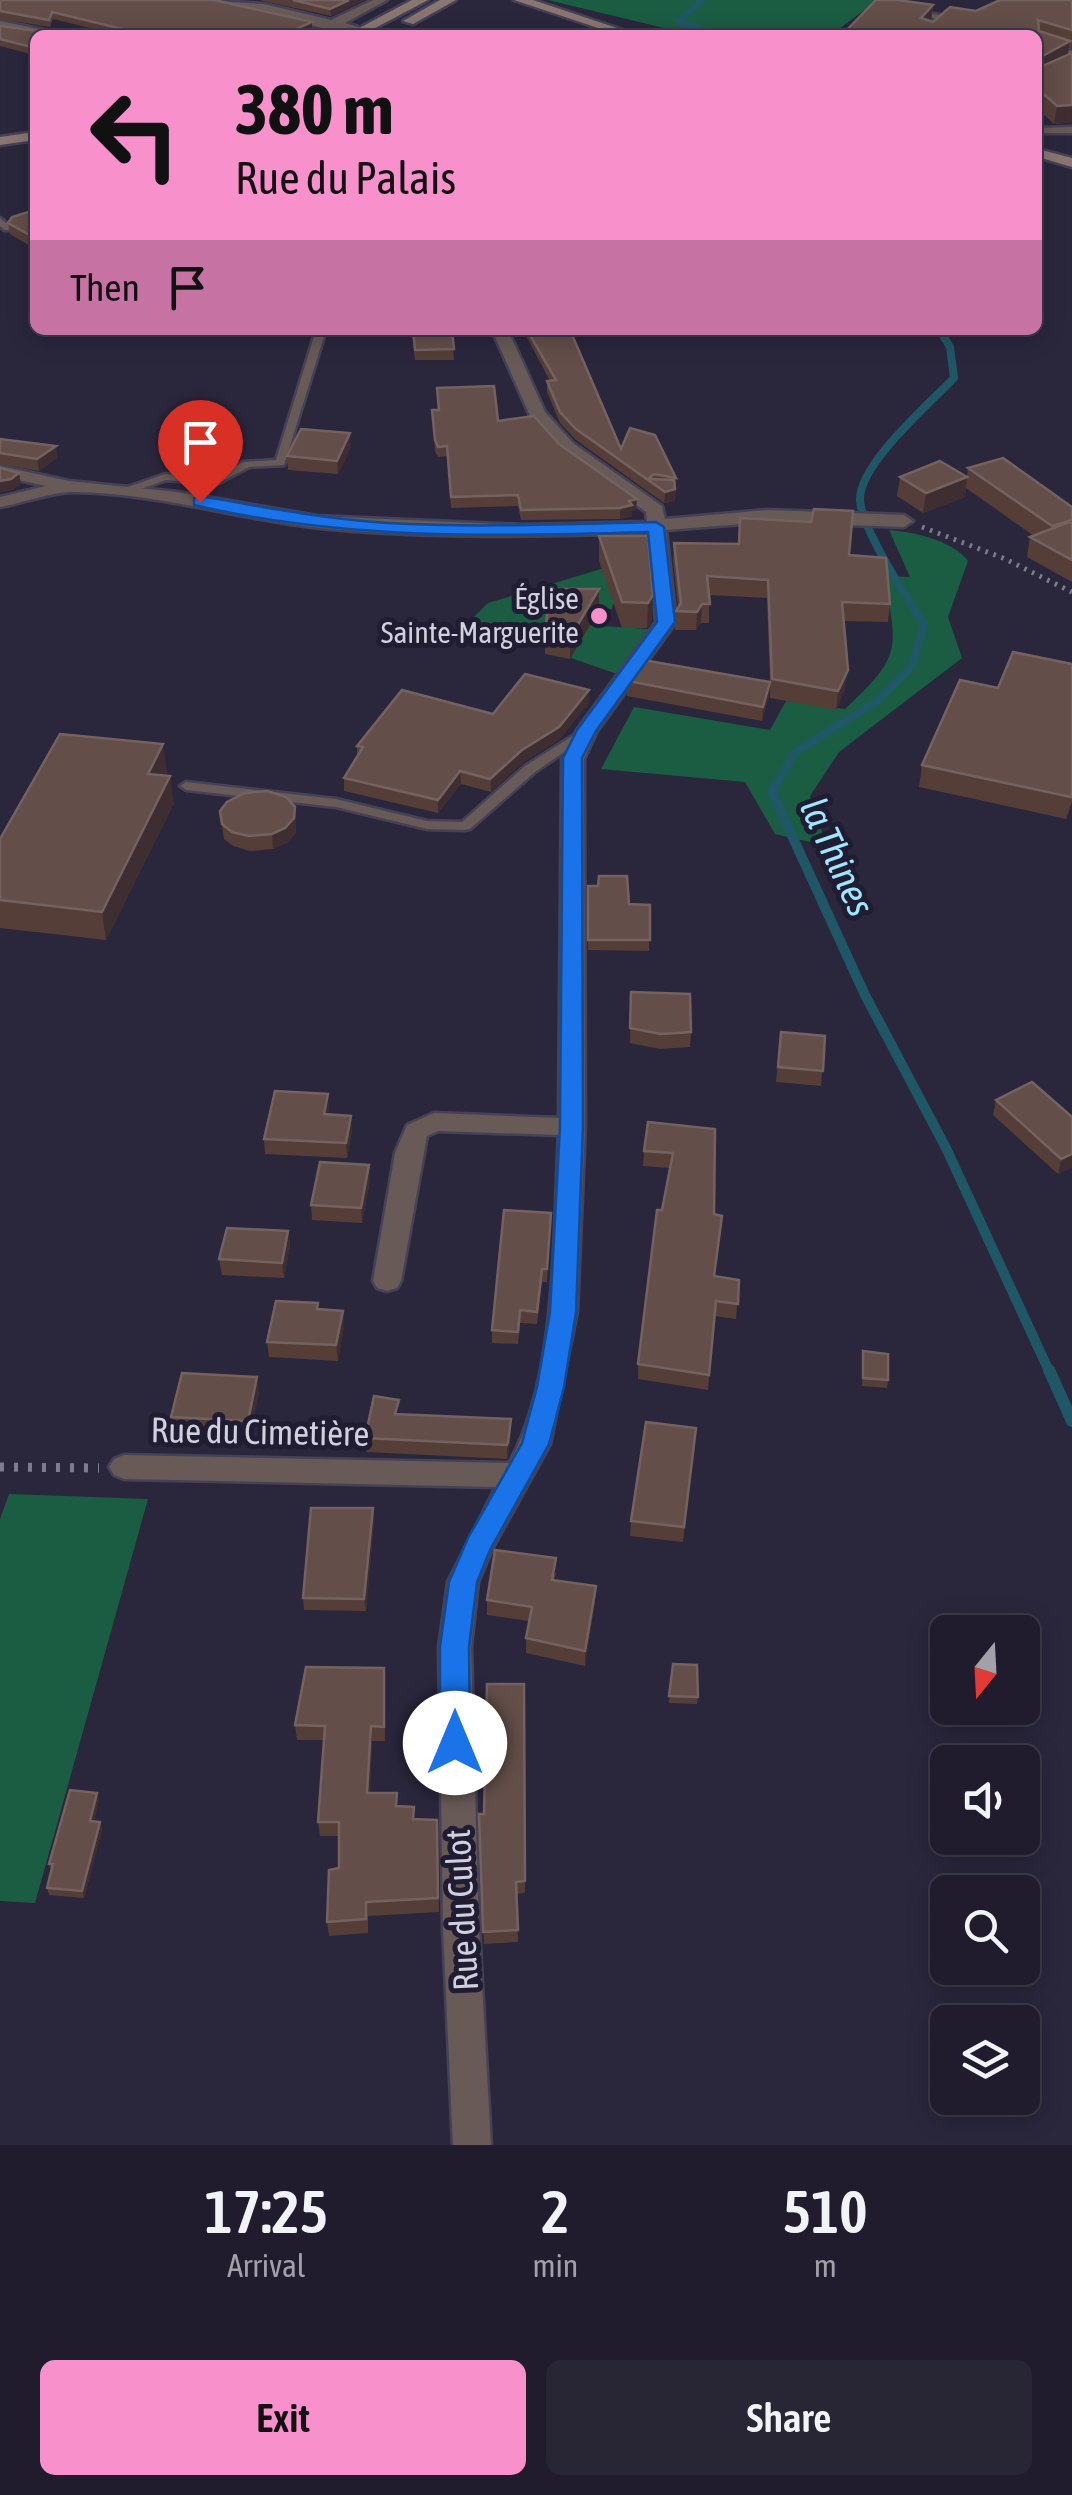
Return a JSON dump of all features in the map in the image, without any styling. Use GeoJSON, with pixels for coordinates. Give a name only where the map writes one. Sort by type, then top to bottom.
{"type":"FeatureCollection","features":[{"type":"Feature","properties":{"kind":"main road"},"geometry":{"type":"LineString","coordinates":[[363,30],[422,0]]}},
{"type":"Feature","properties":{"kind":"main road"},"geometry":{"type":"LineString","coordinates":[[390,30],[450,0]]}},
{"type":"Feature","properties":{"kind":"main road"},"geometry":{"type":"LineString","coordinates":[[520,0],[616,30]]}},
{"type":"Feature","properties":{"kind":"main road"},"geometry":{"type":"LineString","coordinates":[[0,141],[30,137]]}},
{"type":"Feature","properties":{"kind":"main road"},"geometry":{"type":"LineString","coordinates":[[1042,153],[1072,162]]}},
{"type":"Feature","properties":{"kind":"street"},"geometry":{"type":"LineString","coordinates":[[205,0],[264,8],[349,30]]}},
{"type":"Feature","properties":{"kind":"street"},"geometry":{"type":"LineString","coordinates":[[321,30],[381,2]]}},
{"type":"Feature","properties":{"kind":"street"},"geometry":{"type":"LineString","coordinates":[[0,25],[30,31]]}},
{"type":"Feature","properties":{"kind":"street"},"geometry":{"type":"LineString","coordinates":[[502,335],[537,414],[567,447],[655,518]]}},
{"type":"Feature","properties":{"kind":"street"},"geometry":{"type":"LineString","coordinates":[[0,471],[69,486],[126,491],[316,522],[389,528],[524,531],[655,518],[853,517],[904,521]]}},
{"type":"Feature","properties":{"kind":"street"},"geometry":{"type":"LineString","coordinates":[[0,502],[69,486]]}},
{"type":"Feature","properties":{"kind":"street","name":"Rue du Culot"},"geometry":{"type":"LineString","coordinates":[[472,2145],[460,1910],[455,1647],[463,1582],[478,1546],[535,1444],[550,1387],[563,1312],[572,1126],[573,758],[587,730],[666,622],[655,518]]}},
{"type":"Feature","properties":{"kind":"street"},"geometry":{"type":"LineString","coordinates":[[386,1281],[408,1153],[416,1131],[434,1122],[572,1126]]}},
{"type":"Feature","properties":{"kind":"street","name":"Rue du Cimetière"},"geometry":{"type":"LineString","coordinates":[[124,1467],[518,1475]]}},
{"type":"Feature","properties":{"kind":"lane"},"geometry":{"type":"LineString","coordinates":[[908,12],[944,18],[932,30]]}},
{"type":"Feature","properties":{"kind":"lane"},"geometry":{"type":"LineString","coordinates":[[1042,43],[1072,54]]}},
{"type":"Feature","properties":{"kind":"lane"},"geometry":{"type":"LineString","coordinates":[[1042,130],[1072,130]]}},
{"type":"Feature","properties":{"kind":"lane"},"geometry":{"type":"LineString","coordinates":[[126,491],[165,477],[216,481],[248,464],[280,464],[319,335]]}},
{"type":"Feature","properties":{"kind":"lane"},"geometry":{"type":"LineString","coordinates":[[186,786],[336,803],[426,825],[466,826],[530,769],[587,730]]}},
{"type":"Feature","properties":{"kind":"path"},"geometry":{"type":"LineString","coordinates":[[904,521],[1004,558],[1072,592]]}},
{"type":"Feature","properties":{"kind":"path","name":"Rue du Cimetière"},"geometry":{"type":"LineString","coordinates":[[0,1467],[124,1467]]}},
{"type":"Feature","properties":{"kind":"green space"},"geometry":{"type":"Polygon","coordinates":[[[548,0],[878,0],[839,29],[672,30],[548,0]]]}},
{"type":"Feature","properties":{"kind":"green space"},"geometry":{"type":"Polygon","coordinates":[[[889,530],[943,542],[968,561],[948,617],[962,658],[839,752],[810,796],[827,846],[775,834],[745,782],[601,769],[634,707],[770,730],[786,701],[845,709],[877,677],[891,650],[892,620],[883,576],[910,577],[889,530]]]}},
{"type":"Feature","properties":{"kind":"green space"},"geometry":{"type":"Polygon","coordinates":[[[621,563],[627,604],[613,604],[612,609],[593,608],[587,625],[648,629],[617,674],[571,658],[578,643],[514,631],[510,636],[462,629],[488,603],[621,563]]]}},
{"type":"Feature","properties":{"kind":"green space"},"geometry":{"type":"Polygon","coordinates":[[[9,1494],[148,1499],[35,1903],[0,1901],[0,1519],[9,1494]]]}},
{"type":"Feature","properties":{"kind":"building"},"geometry":{"type":"Polygon","coordinates":[[[0,0],[214,0],[312,22],[294,30],[126,30],[52,12],[49,20],[0,11],[0,0]]]}},
{"type":"Feature","properties":{"kind":"building"},"geometry":{"type":"Polygon","coordinates":[[[293,0],[349,0],[330,9],[293,0]]]}},
{"type":"Feature","properties":{"kind":"building"},"geometry":{"type":"Polygon","coordinates":[[[876,0],[933,5],[921,18],[933,22],[950,7],[976,11],[1000,0],[1072,0],[1072,30],[1038,20],[1039,30],[847,30],[876,0]]]}},
{"type":"Feature","properties":{"kind":"building"},"geometry":{"type":"Polygon","coordinates":[[[0,26],[30,30],[30,47],[0,39],[0,26]]]}},
{"type":"Feature","properties":{"kind":"building"},"geometry":{"type":"Polygon","coordinates":[[[1042,32],[1070,41],[1042,56],[1042,32]]]}},
{"type":"Feature","properties":{"kind":"building"},"geometry":{"type":"Polygon","coordinates":[[[1072,53],[1072,105],[1057,106],[1042,93],[1042,66],[1072,53]]]}},
{"type":"Feature","properties":{"kind":"building"},"geometry":{"type":"Polygon","coordinates":[[[30,212],[30,235],[8,223],[12,217],[30,212]]]}},
{"type":"Feature","properties":{"kind":"building"},"geometry":{"type":"Polygon","coordinates":[[[414,335],[453,335],[454,349],[415,350],[414,335]]]}},
{"type":"Feature","properties":{"kind":"building"},"geometry":{"type":"Polygon","coordinates":[[[530,335],[572,335],[621,449],[630,428],[655,435],[676,478],[654,474],[648,479],[674,480],[675,489],[665,492],[576,429],[560,412],[547,381],[556,380],[530,335]]]}},
{"type":"Feature","properties":{"kind":"building"},"geometry":{"type":"Polygon","coordinates":[[[494,386],[498,421],[534,416],[559,444],[637,499],[620,508],[521,510],[518,495],[451,497],[447,446],[438,447],[435,440],[432,410],[439,410],[437,388],[494,386]]]}},
{"type":"Feature","properties":{"kind":"building"},"geometry":{"type":"Polygon","coordinates":[[[301,429],[350,433],[337,461],[287,456],[301,429]]]}},
{"type":"Feature","properties":{"kind":"building"},"geometry":{"type":"Polygon","coordinates":[[[0,439],[56,446],[37,459],[0,453],[0,439]]]}},
{"type":"Feature","properties":{"kind":"building"},"geometry":{"type":"Polygon","coordinates":[[[1003,458],[1072,507],[1072,520],[1052,526],[968,468],[1003,458]]]}},
{"type":"Feature","properties":{"kind":"building"},"geometry":{"type":"Polygon","coordinates":[[[940,461],[967,477],[926,493],[900,477],[940,461]]]}},
{"type":"Feature","properties":{"kind":"building"},"geometry":{"type":"Polygon","coordinates":[[[0,468],[19,473],[0,481],[0,468]]]}},
{"type":"Feature","properties":{"kind":"building"},"geometry":{"type":"Polygon","coordinates":[[[814,509],[853,511],[849,555],[886,558],[890,604],[842,602],[848,670],[838,691],[772,679],[768,580],[707,576],[710,604],[702,604],[697,612],[676,611],[681,603],[674,543],[739,544],[740,518],[811,522],[814,509]]]}},
{"type":"Feature","properties":{"kind":"building"},"geometry":{"type":"Polygon","coordinates":[[[1069,522],[1072,560],[1030,537],[1069,522]]]}},
{"type":"Feature","properties":{"kind":"building"},"geometry":{"type":"Polygon","coordinates":[[[599,536],[648,536],[653,595],[648,603],[622,602],[599,536]]]}},
{"type":"Feature","properties":{"kind":"building"},"geometry":{"type":"Polygon","coordinates":[[[550,589],[599,589],[570,638],[545,633],[550,589]]]}},
{"type":"Feature","properties":{"kind":"building"},"geometry":{"type":"Polygon","coordinates":[[[1013,652],[1072,664],[1071,797],[922,765],[960,680],[998,688],[1013,652]]]}},
{"type":"Feature","properties":{"kind":"building"},"geometry":{"type":"Polygon","coordinates":[[[643,660],[770,682],[763,707],[628,681],[643,660]]]}},
{"type":"Feature","properties":{"kind":"building"},"geometry":{"type":"Polygon","coordinates":[[[525,674],[589,690],[559,727],[522,750],[490,779],[460,771],[438,800],[344,778],[363,747],[357,746],[402,690],[493,714],[525,674]]]}},
{"type":"Feature","properties":{"kind":"building"},"geometry":{"type":"Polygon","coordinates":[[[60,734],[163,744],[148,774],[170,776],[102,912],[0,900],[0,839],[60,734]]]}},
{"type":"Feature","properties":{"kind":"building"},"geometry":{"type":"Polygon","coordinates":[[[267,791],[286,797],[295,807],[294,818],[285,828],[272,834],[249,836],[232,832],[222,824],[220,811],[227,802],[245,793],[267,791]]]}},
{"type":"Feature","properties":{"kind":"building"},"geometry":{"type":"Polygon","coordinates":[[[599,876],[627,876],[629,904],[650,905],[650,940],[588,940],[588,886],[598,886],[599,876]]]}},
{"type":"Feature","properties":{"kind":"building"},"geometry":{"type":"Polygon","coordinates":[[[631,992],[690,994],[691,1032],[661,1034],[630,1028],[631,992]]]}},
{"type":"Feature","properties":{"kind":"building"},"geometry":{"type":"Polygon","coordinates":[[[781,1032],[825,1036],[823,1071],[778,1067],[781,1032]]]}},
{"type":"Feature","properties":{"kind":"building"},"geometry":{"type":"Polygon","coordinates":[[[1032,1082],[1072,1117],[1072,1154],[1061,1159],[996,1100],[1032,1082]]]}},
{"type":"Feature","properties":{"kind":"building"},"geometry":{"type":"Polygon","coordinates":[[[275,1091],[328,1094],[324,1114],[351,1116],[346,1143],[264,1139],[275,1091]]]}},
{"type":"Feature","properties":{"kind":"building"},"geometry":{"type":"Polygon","coordinates":[[[648,1122],[715,1129],[714,1214],[722,1216],[714,1276],[739,1280],[738,1304],[716,1301],[709,1375],[638,1364],[657,1210],[662,1210],[673,1153],[644,1151],[648,1122]]]}},
{"type":"Feature","properties":{"kind":"building"},"geometry":{"type":"Polygon","coordinates":[[[320,1162],[369,1165],[361,1208],[311,1205],[320,1162]]]}},
{"type":"Feature","properties":{"kind":"building"},"geometry":{"type":"Polygon","coordinates":[[[504,1210],[551,1213],[547,1269],[542,1269],[537,1312],[520,1310],[518,1332],[492,1330],[504,1210]]]}},
{"type":"Feature","properties":{"kind":"building"},"geometry":{"type":"Polygon","coordinates":[[[227,1228],[288,1231],[282,1263],[219,1259],[227,1228]]]}},
{"type":"Feature","properties":{"kind":"building"},"geometry":{"type":"Polygon","coordinates":[[[276,1301],[318,1303],[317,1309],[343,1311],[336,1345],[267,1342],[276,1301]]]}},
{"type":"Feature","properties":{"kind":"building"},"geometry":{"type":"Polygon","coordinates":[[[863,1351],[888,1354],[888,1380],[863,1378],[863,1351]]]}},
{"type":"Feature","properties":{"kind":"building"},"geometry":{"type":"Polygon","coordinates":[[[182,1373],[257,1377],[248,1421],[171,1417],[182,1373]]]}},
{"type":"Feature","properties":{"kind":"building"},"geometry":{"type":"Polygon","coordinates":[[[374,1396],[399,1400],[395,1414],[511,1419],[507,1445],[365,1438],[374,1396]]]}},
{"type":"Feature","properties":{"kind":"building"},"geometry":{"type":"Polygon","coordinates":[[[646,1422],[696,1428],[684,1527],[631,1521],[646,1422]]]}},
{"type":"Feature","properties":{"kind":"building"},"geometry":{"type":"Polygon","coordinates":[[[311,1508],[373,1508],[364,1599],[303,1598],[311,1508]]]}},
{"type":"Feature","properties":{"kind":"building"},"geometry":{"type":"Polygon","coordinates":[[[495,1550],[556,1558],[552,1580],[596,1586],[585,1651],[526,1638],[532,1607],[487,1600],[495,1550]]]}},
{"type":"Feature","properties":{"kind":"building"},"geometry":{"type":"Polygon","coordinates":[[[673,1664],[697,1665],[698,1697],[669,1696],[673,1664]]]}},
{"type":"Feature","properties":{"kind":"building"},"geometry":{"type":"Polygon","coordinates":[[[306,1667],[384,1668],[384,1727],[371,1726],[367,1793],[397,1793],[396,1806],[414,1807],[413,1819],[437,1820],[438,1898],[366,1902],[366,1919],[327,1922],[329,1870],[339,1868],[339,1822],[318,1822],[325,1726],[295,1725],[306,1667]]]}},
{"type":"Feature","properties":{"kind":"building"},"geometry":{"type":"Polygon","coordinates":[[[487,1684],[524,1684],[525,1881],[516,1882],[518,1930],[483,1932],[479,1814],[484,1814],[487,1684]]]}},
{"type":"Feature","properties":{"kind":"building"},"geometry":{"type":"Polygon","coordinates":[[[70,1790],[97,1793],[90,1821],[100,1822],[82,1891],[47,1888],[53,1864],[49,1864],[70,1790]]]}},
{"type":"Feature","properties":{"kind":"waterway","name":"la Thines"},"geometry":{"type":"LineString","coordinates":[[702,0],[678,22],[706,30]]}},
{"type":"Feature","properties":{"kind":"waterway","name":"la Thines"},"geometry":{"type":"LineString","coordinates":[[942,335],[945,340]]}},
{"type":"Feature","properties":{"kind":"waterway","name":"la Thines"},"geometry":{"type":"LineString","coordinates":[[776,785],[795,752],[877,701],[912,666],[924,625],[876,545],[860,500],[863,485],[883,452],[954,378],[950,347],[944,337]]}},
{"type":"Feature","properties":{"kind":"waterway","name":"la Thines"},"geometry":{"type":"LineString","coordinates":[[777,783],[772,792],[865,995],[946,1148],[1050,1373]]}},
{"type":"Feature","properties":{"kind":"waterway","name":"la Thines"},"geometry":{"type":"LineString","coordinates":[[1049,1370],[1072,1421]]}},
{"type":"Feature","properties":{"kind":"place","name":"Église Sainte-Marguerite"},"geometry":{"type":"Point","coordinates":[599,616]}},
{"type":"Feature","properties":{"kind":"route"},"geometry":{"type":"LineString","coordinates":[[200,502],[316,522],[389,528],[524,531],[656,527],[666,622],[587,730],[573,758],[572,1126],[563,1312],[535,1444],[478,1546],[463,1582],[455,1647],[455,1743]]}}]}
